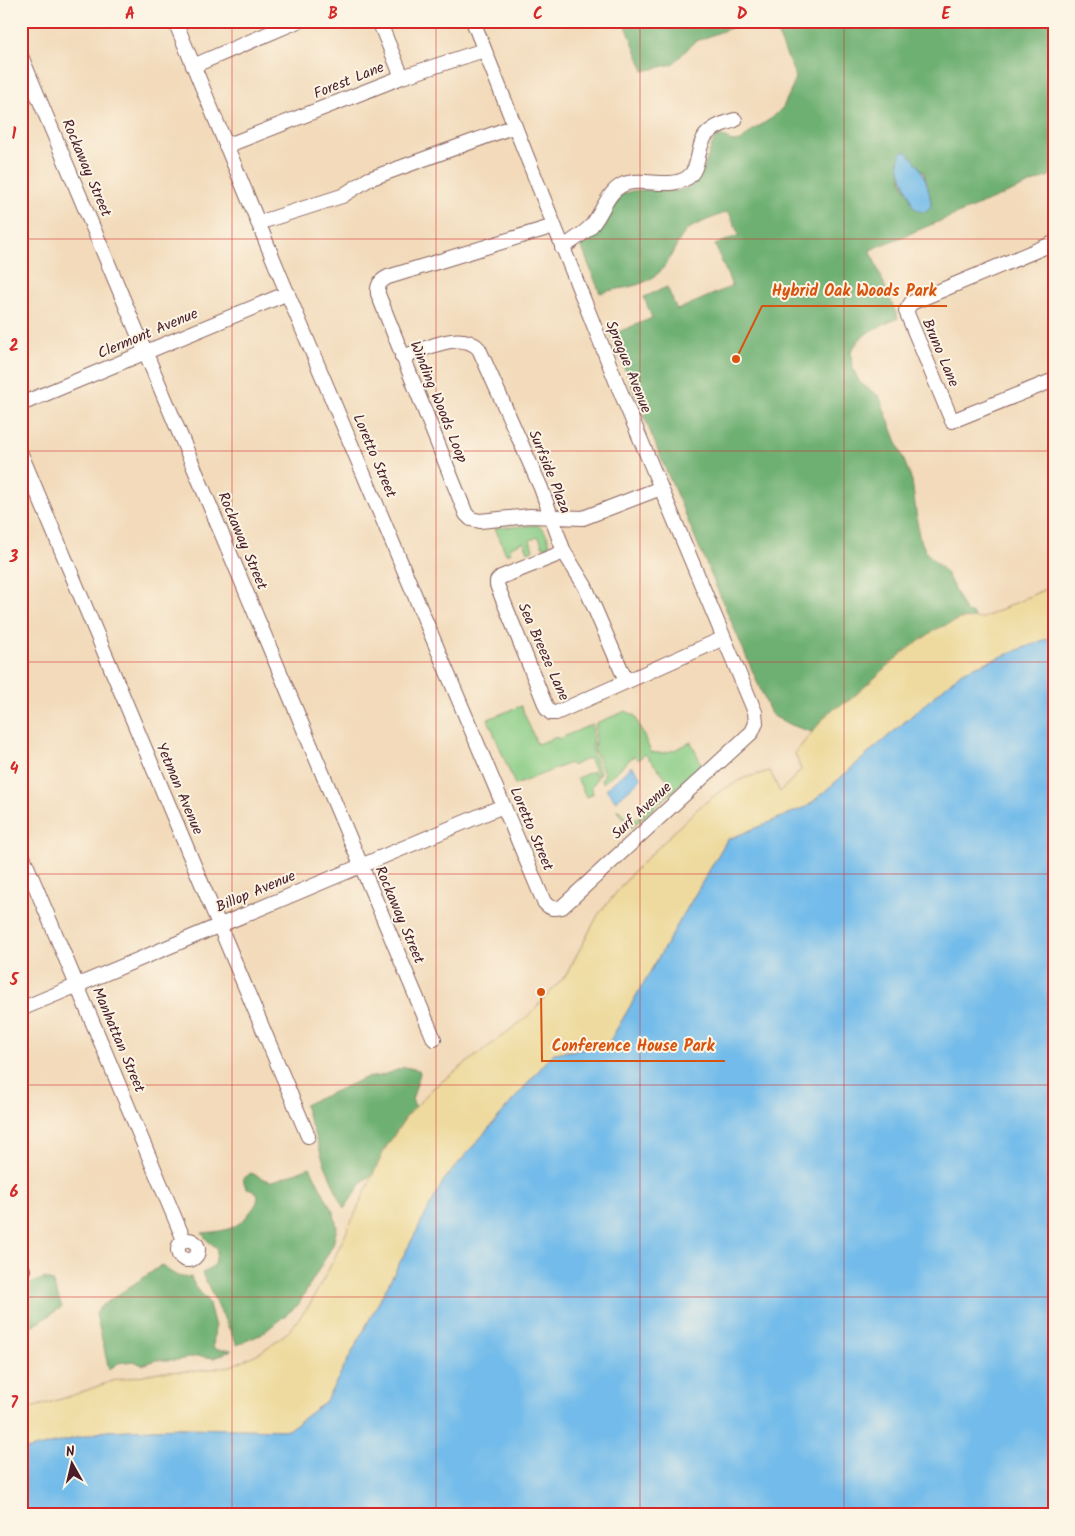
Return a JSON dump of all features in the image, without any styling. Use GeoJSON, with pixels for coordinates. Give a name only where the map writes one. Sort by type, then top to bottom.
{"type":"FeatureCollection","features":[{"type":"Feature","properties":{"kind":"street","name":"Loretto Street"},"geometry":{"type":"LineString","coordinates":[[175,21],[544,902]]}},
{"type":"Feature","properties":{"kind":"street"},"geometry":{"type":"LineString","coordinates":[[193,66],[298,21]]}},
{"type":"Feature","properties":{"kind":"street"},"geometry":{"type":"LineString","coordinates":[[379,21],[402,77]]}},
{"type":"Feature","properties":{"kind":"street","name":"Sprague Avenue"},"geometry":{"type":"LineString","coordinates":[[473,21],[616,381],[755,712],[756,723]]}},
{"type":"Feature","properties":{"kind":"street","name":"Forest Lane"},"geometry":{"type":"LineString","coordinates":[[226,146],[402,77],[484,50]]}},
{"type":"Feature","properties":{"kind":"street","name":"Rockaway Street"},"geometry":{"type":"LineString","coordinates":[[21,56],[434,1039]]}},
{"type":"Feature","properties":{"kind":"street"},"geometry":{"type":"LineString","coordinates":[[562,248],[593,224],[612,193],[620,186],[632,182],[670,183],[687,178],[694,168],[706,135],[720,125],[734,120]]}},
{"type":"Feature","properties":{"kind":"street"},"geometry":{"type":"LineString","coordinates":[[258,223],[342,196],[370,178],[515,126]]}},
{"type":"Feature","properties":{"kind":"street","name":"Winding Woods Loop"},"geometry":{"type":"LineString","coordinates":[[554,226],[382,280],[379,284],[378,294],[402,357],[468,517],[471,519],[480,521],[530,516],[583,518],[661,488]]}},
{"type":"Feature","properties":{"kind":"street","name":"Bruno Lane"},"geometry":{"type":"LineString","coordinates":[[1054,243],[911,303],[907,307],[907,316],[952,421],[1054,380]]}},
{"type":"Feature","properties":{"kind":"street","name":"Clermont Avenue"},"geometry":{"type":"LineString","coordinates":[[21,404],[288,293]]}},
{"type":"Feature","properties":{"kind":"street","name":"Surfside Plaza"},"geometry":{"type":"LineString","coordinates":[[402,357],[452,340],[464,340],[473,343],[479,349],[537,480],[564,552],[585,586],[626,681]]}},
{"type":"Feature","properties":{"kind":"street","name":"Yetman Avenue"},"geometry":{"type":"LineString","coordinates":[[21,454],[308,1136]]}},
{"type":"Feature","properties":{"kind":"street","name":"Sea Breeze Lane"},"geometry":{"type":"LineString","coordinates":[[564,552],[501,577],[497,581],[497,586],[550,713],[556,713],[724,638]]}},
{"type":"Feature","properties":{"kind":"street","name":"Surf Avenue"},"geometry":{"type":"LineString","coordinates":[[544,902],[554,909],[562,907],[752,732],[756,723]]}},
{"type":"Feature","properties":{"kind":"street","name":"Billop Avenue"},"geometry":{"type":"LineString","coordinates":[[21,1009],[504,806]]}},
{"type":"Feature","properties":{"kind":"street","name":"Manhattan Street"},"geometry":{"type":"LineString","coordinates":[[21,852],[184,1240]]}},
{"type":"Feature","properties":{"kind":"green space"},"geometry":{"type":"Polygon","coordinates":[[[624,21],[749,21],[694,42],[673,64],[644,71],[624,21]]]}},
{"type":"Feature","properties":{"kind":"green space"},"geometry":{"type":"Polygon","coordinates":[[[772,21],[1054,21],[1054,174],[870,250],[898,318],[870,331],[859,340],[851,351],[852,367],[860,383],[879,396],[912,481],[919,536],[926,552],[947,574],[965,611],[973,614],[975,619],[960,619],[935,630],[904,652],[850,700],[829,712],[812,732],[796,727],[771,714],[663,463],[611,335],[652,318],[644,297],[667,287],[677,310],[732,286],[715,245],[739,235],[729,212],[700,223],[686,231],[663,268],[652,278],[633,286],[600,293],[580,243],[602,221],[623,194],[643,190],[674,191],[692,185],[702,174],[715,138],[723,136],[732,142],[741,141],[753,130],[772,118],[783,107],[793,86],[795,75],[772,21]],[[899,159],[900,172],[912,205],[931,205],[924,172],[899,159]]]}},
{"type":"Feature","properties":{"kind":"green space"},"geometry":{"type":"Polygon","coordinates":[[[537,525],[546,534],[549,547],[543,547],[539,537],[530,540],[533,550],[528,552],[524,542],[510,547],[511,552],[506,554],[495,528],[537,525]]]}},
{"type":"Feature","properties":{"kind":"green space"},"geometry":{"type":"Polygon","coordinates":[[[521,706],[537,744],[557,737],[558,739],[593,724],[592,751],[600,772],[598,777],[589,758],[572,766],[570,763],[515,785],[488,719],[521,706]]]}},
{"type":"Feature","properties":{"kind":"green space"},"geometry":{"type":"Polygon","coordinates":[[[626,711],[635,716],[651,752],[667,752],[691,742],[702,765],[631,828],[616,810],[619,810],[631,823],[673,786],[645,754],[638,760],[634,756],[603,783],[601,780],[604,773],[594,750],[596,723],[626,711]]]}},
{"type":"Feature","properties":{"kind":"green space"},"geometry":{"type":"Polygon","coordinates":[[[593,771],[597,779],[592,786],[593,794],[586,797],[577,778],[593,771]]]}},
{"type":"Feature","properties":{"kind":"green space"},"geometry":{"type":"Polygon","coordinates":[[[405,1067],[419,1070],[420,1073],[412,1100],[416,1107],[406,1117],[385,1149],[373,1175],[364,1180],[344,1209],[325,1165],[304,1105],[365,1078],[380,1076],[405,1067]]]}},
{"type":"Feature","properties":{"kind":"green space"},"geometry":{"type":"Polygon","coordinates":[[[310,1167],[334,1214],[337,1227],[333,1245],[298,1305],[262,1334],[237,1345],[202,1273],[213,1266],[217,1248],[202,1233],[224,1230],[235,1226],[253,1209],[258,1194],[246,1188],[243,1179],[251,1173],[273,1181],[310,1167]]]}},
{"type":"Feature","properties":{"kind":"green space"},"geometry":{"type":"Polygon","coordinates":[[[162,1265],[175,1275],[191,1277],[196,1288],[209,1304],[215,1327],[213,1347],[218,1350],[232,1350],[214,1358],[198,1356],[178,1360],[157,1360],[142,1365],[134,1361],[118,1363],[109,1370],[96,1314],[100,1307],[162,1265]]]}},
{"type":"Feature","properties":{"kind":"green space"},"geometry":{"type":"Polygon","coordinates":[[[44,1278],[52,1281],[62,1307],[21,1334],[21,1288],[44,1278]]]}},
{"type":"Feature","properties":{"kind":"sand"},"geometry":{"type":"Polygon","coordinates":[[[1054,585],[1054,636],[962,672],[808,806],[727,840],[607,1046],[554,1053],[444,1180],[326,1401],[288,1430],[180,1428],[106,1431],[21,1451],[21,1411],[112,1381],[159,1372],[197,1371],[231,1366],[261,1352],[288,1332],[310,1304],[333,1261],[385,1149],[406,1117],[432,1089],[526,1018],[566,975],[598,915],[633,872],[697,809],[719,792],[744,778],[770,771],[780,792],[801,770],[795,753],[829,712],[850,700],[904,652],[935,630],[960,619],[983,618],[1054,585]]]}},
{"type":"Feature","properties":{"kind":"water"},"geometry":{"type":"Polygon","coordinates":[[[904,151],[917,164],[926,182],[931,205],[928,211],[917,210],[912,205],[901,174],[899,161],[900,154],[904,151]]]}},
{"type":"Feature","properties":{"kind":"water"},"geometry":{"type":"Polygon","coordinates":[[[1054,636],[1054,1515],[21,1515],[21,1451],[106,1431],[180,1428],[288,1430],[326,1401],[444,1180],[554,1053],[607,1046],[727,840],[808,806],[962,672],[1054,636]]]}},
{"type":"Feature","properties":{"kind":"water"},"geometry":{"type":"Polygon","coordinates":[[[632,766],[642,778],[616,801],[606,789],[632,766]]]}},
{"type":"Feature","properties":{"kind":"place","name":"Hybrid Oak Woods Park"},"geometry":{"type":"Point","coordinates":[736,359]}},
{"type":"Feature","properties":{"kind":"place","name":"Conference House Park"},"geometry":{"type":"Point","coordinates":[541,992]}}]}
